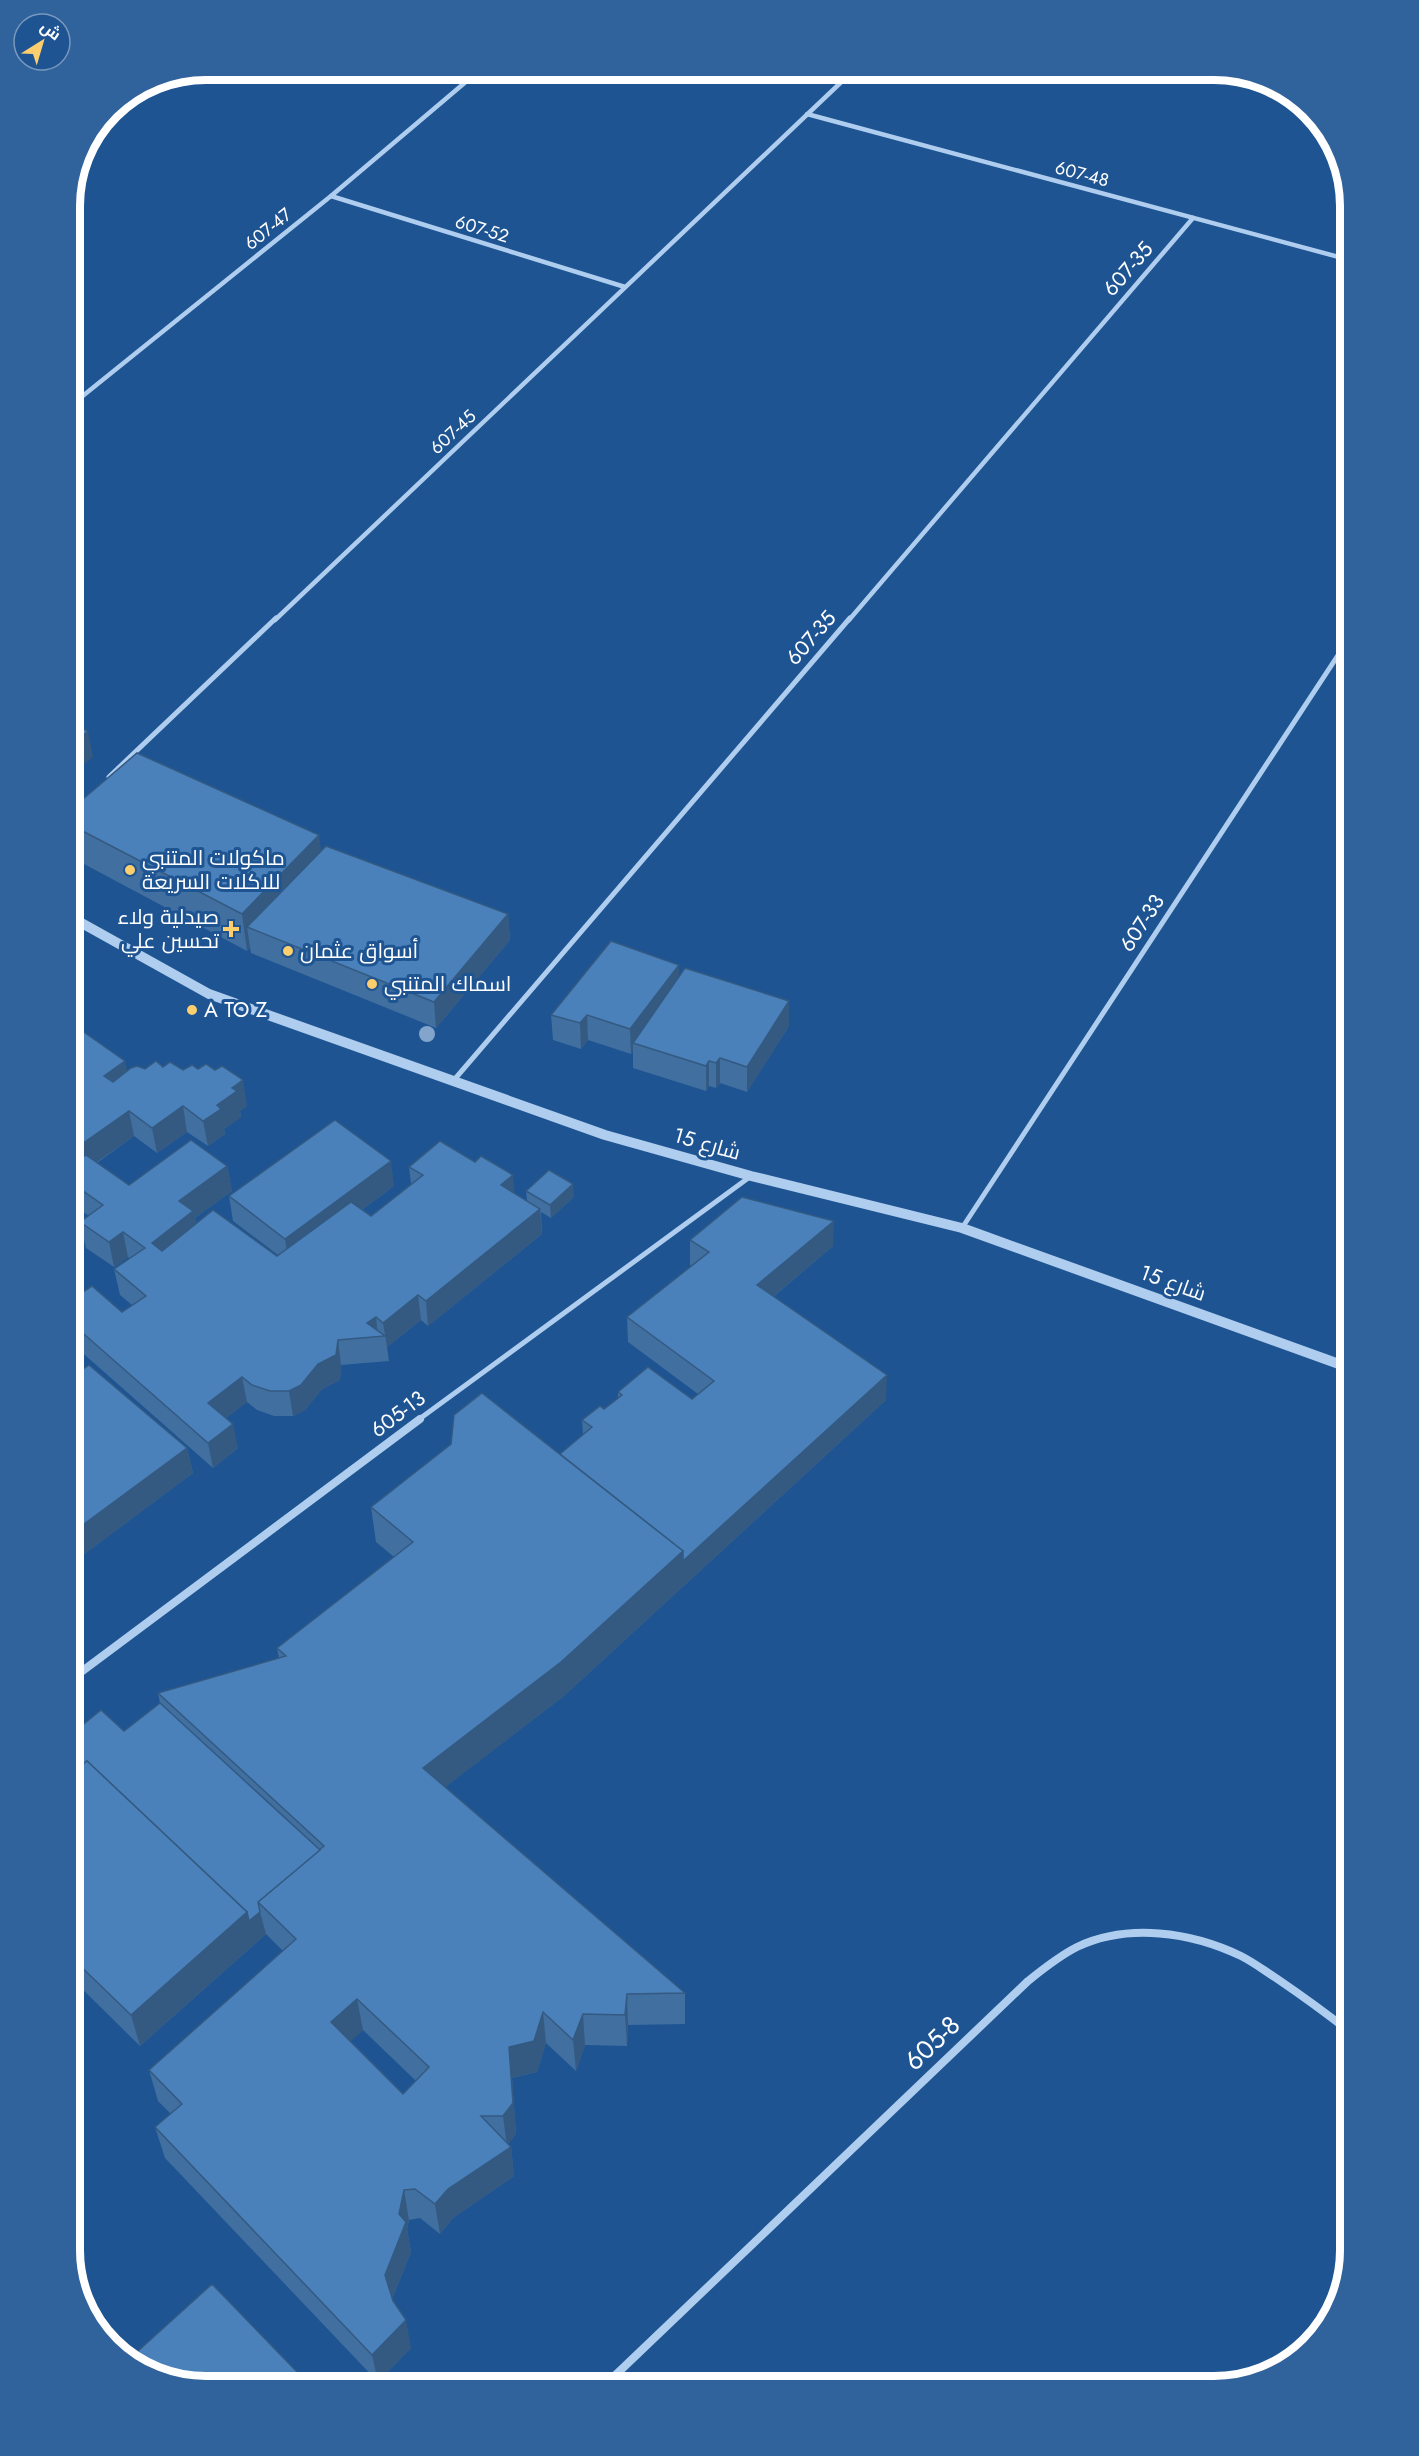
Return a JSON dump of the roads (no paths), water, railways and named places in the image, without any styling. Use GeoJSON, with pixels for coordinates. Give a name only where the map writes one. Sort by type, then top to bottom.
{"type":"FeatureCollection","features":[{"type":"Feature","properties":{"kind":"street","name":"607-47"},"geometry":{"type":"LineString","coordinates":[[80,398],[331,196],[467,80]]}},
{"type":"Feature","properties":{"kind":"street","name":"607-45"},"geometry":{"type":"LineString","coordinates":[[104,782],[843,80]]}},
{"type":"Feature","properties":{"kind":"street","name":"607-48"},"geometry":{"type":"LineString","coordinates":[[807,114],[1340,257]]}},
{"type":"Feature","properties":{"kind":"street","name":"607-52"},"geometry":{"type":"LineString","coordinates":[[331,196],[625,287]]}},
{"type":"Feature","properties":{"kind":"street","name":"607-35"},"geometry":{"type":"LineString","coordinates":[[454,1080],[1193,218]]}},
{"type":"Feature","properties":{"kind":"street","name":"607-33"},"geometry":{"type":"LineString","coordinates":[[962,1228],[1340,652]]}},
{"type":"Feature","properties":{"kind":"street","name":"شارع 15"},"geometry":{"type":"LineString","coordinates":[[80,922],[208,994],[605,1135],[751,1176],[962,1228],[1340,1364]]}},
{"type":"Feature","properties":{"kind":"street","name":"605-13"},"geometry":{"type":"LineString","coordinates":[[80,1673],[453,1394],[751,1176]]}},
{"type":"Feature","properties":{"kind":"street","name":"605-8"},"geometry":{"type":"LineString","coordinates":[[615,2376],[1028,1981],[1041,1969],[1078,1946],[1118,1933],[1168,1933],[1238,1954],[1318,2006],[1340,2024]]}},
{"type":"Feature","properties":{"kind":"place","name":"ماكولات المتنبي للاكلات السريعة"},"geometry":{"type":"Point","coordinates":[130,870]}},
{"type":"Feature","properties":{"kind":"place","name":"صيدلية ولاء تحسين علي"},"geometry":{"type":"Point","coordinates":[231,929]}},
{"type":"Feature","properties":{"kind":"place","name":"أسواق عثمان"},"geometry":{"type":"Point","coordinates":[288,951]}},
{"type":"Feature","properties":{"kind":"place","name":"اسماك المتنبي"},"geometry":{"type":"Point","coordinates":[372,984]}},
{"type":"Feature","properties":{"kind":"place","name":"A TO Z"},"geometry":{"type":"Point","coordinates":[192,1010]}}]}
